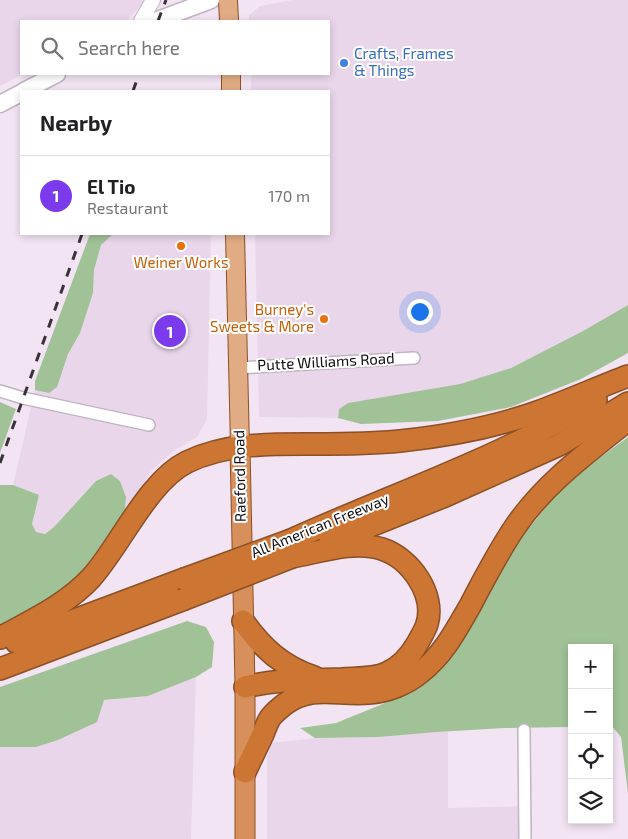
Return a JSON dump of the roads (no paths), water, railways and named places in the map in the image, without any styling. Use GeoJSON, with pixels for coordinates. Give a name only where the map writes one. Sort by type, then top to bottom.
{"type":"FeatureCollection","features":[{"type":"Feature","properties":{"kind":"highway"},"geometry":{"type":"LineString","coordinates":[[0,638],[51,610],[76,593],[93,576],[158,484],[185,463],[206,454],[265,444],[366,443],[420,438],[470,430],[540,411],[628,376]]}},
{"type":"Feature","properties":{"kind":"highway","name":"All American Freeway"},"geometry":{"type":"LineString","coordinates":[[292,548],[362,508],[439,478],[507,448],[578,410],[628,380]]}},
{"type":"Feature","properties":{"kind":"highway","name":"All American Freeway"},"geometry":{"type":"LineString","coordinates":[[0,670],[183,590],[292,548],[445,496],[559,444],[628,402]]}},
{"type":"Feature","properties":{"kind":"highway"},"geometry":{"type":"LineString","coordinates":[[243,621],[264,647],[278,660],[299,672],[315,686],[369,693],[387,690],[403,684],[426,668],[446,648],[516,525],[550,486],[628,420]]}},
{"type":"Feature","properties":{"kind":"highway","name":"Raeford Road"},"geometry":{"type":"LineString","coordinates":[[240,447],[245,839]]}},
{"type":"Feature","properties":{"kind":"highway"},"geometry":{"type":"LineString","coordinates":[[244,687],[264,692],[367,678],[387,673],[403,662],[413,650],[427,622],[428,609],[424,588],[417,575],[407,564],[394,555],[374,547],[292,548]]}},
{"type":"Feature","properties":{"kind":"highway","name":"All American Freeway"},"geometry":{"type":"LineString","coordinates":[[0,648],[183,590]]}},
{"type":"Feature","properties":{"kind":"highway"},"geometry":{"type":"LineString","coordinates":[[245,772],[269,720],[278,709],[315,686]]}},
{"type":"Feature","properties":{"kind":"main road"},"geometry":{"type":"LineString","coordinates":[[158,20],[211,0]]}},
{"type":"Feature","properties":{"kind":"main road"},"geometry":{"type":"LineString","coordinates":[[228,0],[229,20]]}},
{"type":"Feature","properties":{"kind":"main road"},"geometry":{"type":"LineString","coordinates":[[27,90],[55,75]]}},
{"type":"Feature","properties":{"kind":"main road"},"geometry":{"type":"LineString","coordinates":[[231,75],[231,90]]}},
{"type":"Feature","properties":{"kind":"main road"},"geometry":{"type":"LineString","coordinates":[[0,104],[20,94]]}},
{"type":"Feature","properties":{"kind":"main road","name":"Raeford Road"},"geometry":{"type":"LineString","coordinates":[[235,235],[240,447]]}},
{"type":"Feature","properties":{"kind":"street"},"geometry":{"type":"LineString","coordinates":[[142,20],[153,0]]}},
{"type":"Feature","properties":{"kind":"street","name":"Putte Williams Road"},"geometry":{"type":"LineString","coordinates":[[237,368],[414,358]]}},
{"type":"Feature","properties":{"kind":"street"},"geometry":{"type":"LineString","coordinates":[[0,391],[149,425]]}},
{"type":"Feature","properties":{"kind":"street"},"geometry":{"type":"LineString","coordinates":[[524,730],[524,839]]}},
{"type":"Feature","properties":{"kind":"railway"},"geometry":{"type":"LineString","coordinates":[[158,20],[166,0]]}},
{"type":"Feature","properties":{"kind":"railway"},"geometry":{"type":"LineString","coordinates":[[133,90],[139,75]]}},
{"type":"Feature","properties":{"kind":"railway"},"geometry":{"type":"LineString","coordinates":[[0,463],[82,235]]}},
{"type":"Feature","properties":{"kind":"place","name":"Crafts, Frames & Things"},"geometry":{"type":"Point","coordinates":[344,63]}},
{"type":"Feature","properties":{"kind":"place","name":"Weiner Works"},"geometry":{"type":"Point","coordinates":[181,246]}},
{"type":"Feature","properties":{"kind":"place","name":"Burney's Sweets & More"},"geometry":{"type":"Point","coordinates":[324,319]}},
{"type":"Feature","properties":{"kind":"place","name":"El Tio"},"geometry":{"type":"Point","coordinates":[170,331]}}]}
